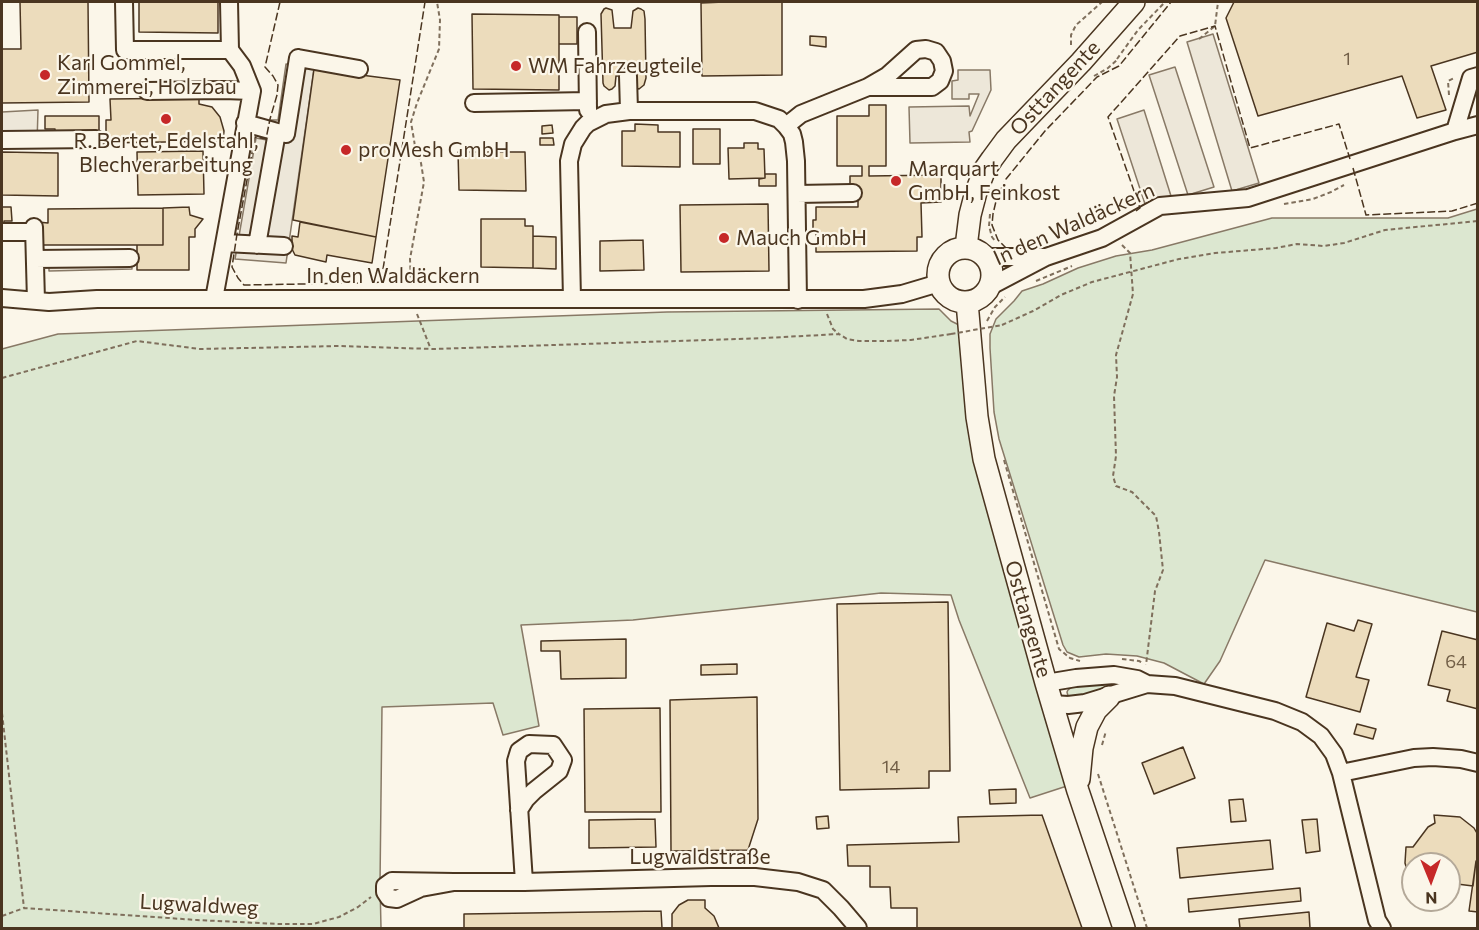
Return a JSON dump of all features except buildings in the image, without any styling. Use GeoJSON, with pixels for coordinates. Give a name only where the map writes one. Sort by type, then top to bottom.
{"type":"FeatureCollection","features":[{"type":"Feature","properties":{"kind":"main road","name":"Osttangente"},"geometry":{"type":"LineString","coordinates":[[966,248],[976,192],[992,159],[1006,140],[1134,2]]}},
{"type":"Feature","properties":{"kind":"main road"},"geometry":{"type":"LineString","coordinates":[[957,248],[966,248],[980,252],[986,257],[998,291],[984,294],[976,300],[967,302],[954,300],[946,295],[937,275],[944,257],[957,248]]}},
{"type":"Feature","properties":{"kind":"main road","name":"Osttangente"},"geometry":{"type":"LineString","coordinates":[[967,302],[977,417],[984,459],[1052,704],[1078,791],[1124,928]]}},
{"type":"Feature","properties":{"kind":"main road"},"geometry":{"type":"LineString","coordinates":[[1078,791],[1086,727],[1096,710],[1109,697]]}},
{"type":"Feature","properties":{"kind":"street"},"geometry":{"type":"LineString","coordinates":[[124,2],[125,50],[230,50]]}},
{"type":"Feature","properties":{"kind":"street"},"geometry":{"type":"LineString","coordinates":[[214,299],[252,91],[242,66],[230,50],[229,2]]}},
{"type":"Feature","properties":{"kind":"street"},"geometry":{"type":"LineString","coordinates":[[587,32],[588,123]]}},
{"type":"Feature","properties":{"kind":"street"},"geometry":{"type":"LineString","coordinates":[[246,123],[286,134],[298,58],[359,69]]}},
{"type":"Feature","properties":{"kind":"street"},"geometry":{"type":"LineString","coordinates":[[628,76],[629,111]]}},
{"type":"Feature","properties":{"kind":"street"},"geometry":{"type":"LineString","coordinates":[[1455,131],[1470,78],[1478,76]]}},
{"type":"Feature","properties":{"kind":"street"},"geometry":{"type":"LineString","coordinates":[[786,126],[801,114],[868,87]]}},
{"type":"Feature","properties":{"kind":"street"},"geometry":{"type":"LineString","coordinates":[[147,91],[252,91]]}},
{"type":"Feature","properties":{"kind":"street"},"geometry":{"type":"LineString","coordinates":[[474,103],[588,100]]}},
{"type":"Feature","properties":{"kind":"street"},"geometry":{"type":"LineString","coordinates":[[572,299],[569,161],[577,135],[588,123],[606,114],[629,111],[755,111],[778,119],[792,134],[794,141],[798,300]]}},
{"type":"Feature","properties":{"kind":"street","name":"In den Waldäckern"},"geometry":{"type":"LineString","coordinates":[[998,291],[1017,264],[1102,238],[1160,206],[1248,198],[1478,125]]}},
{"type":"Feature","properties":{"kind":"street"},"geometry":{"type":"LineString","coordinates":[[257,245],[277,132]]}},
{"type":"Feature","properties":{"kind":"street"},"geometry":{"type":"LineString","coordinates":[[2,140],[96,139]]}},
{"type":"Feature","properties":{"kind":"street"},"geometry":{"type":"LineString","coordinates":[[797,194],[853,193]]}},
{"type":"Feature","properties":{"kind":"street"},"geometry":{"type":"LineString","coordinates":[[2,232],[34,229],[36,301]]}},
{"type":"Feature","properties":{"kind":"street"},"geometry":{"type":"LineString","coordinates":[[225,243],[284,246]]}},
{"type":"Feature","properties":{"kind":"street"},"geometry":{"type":"LineString","coordinates":[[986,257],[1017,264]]}},
{"type":"Feature","properties":{"kind":"street"},"geometry":{"type":"LineString","coordinates":[[35,259],[130,258]]}},
{"type":"Feature","properties":{"kind":"street","name":"In den Waldäckern"},"geometry":{"type":"LineString","coordinates":[[2,298],[36,301],[411,298],[826,300],[884,297],[939,283]]}},
{"type":"Feature","properties":{"kind":"street"},"geometry":{"type":"LineString","coordinates":[[1046,683],[1114,675],[1137,679],[1148,684],[1175,686],[1275,711],[1302,722],[1321,736],[1334,754],[1341,773],[1377,920],[1382,928]]}},
{"type":"Feature","properties":{"kind":"street"},"geometry":{"type":"LineString","coordinates":[[1052,704],[1085,703],[1148,684]]}},
{"type":"Feature","properties":{"kind":"street"},"geometry":{"type":"LineString","coordinates":[[1341,773],[1414,758],[1461,759],[1478,764]]}},
{"type":"Feature","properties":{"kind":"street"},"geometry":{"type":"LineString","coordinates":[[519,810],[524,882]]}},
{"type":"Feature","properties":{"kind":"street","name":"Lugwaldstraße"},"geometry":{"type":"LineString","coordinates":[[385,886],[385,892],[389,898],[397,899],[421,888],[454,882],[755,877],[798,882],[823,890],[858,928]]}},
{"type":"Feature","properties":{"kind":"path"},"geometry":{"type":"LineString","coordinates":[[430,347],[411,298],[410,259],[424,182],[411,122],[439,49],[440,20],[437,2]]}},
{"type":"Feature","properties":{"kind":"path"},"geometry":{"type":"LineString","coordinates":[[1198,39],[1215,26],[1218,2]]}},
{"type":"Feature","properties":{"kind":"path"},"geometry":{"type":"LineString","coordinates":[[1092,77],[1117,60]]}},
{"type":"Feature","properties":{"kind":"path"},"geometry":{"type":"LineString","coordinates":[[1449,97],[1448,81],[1458,77]]}},
{"type":"Feature","properties":{"kind":"path"},"geometry":{"type":"LineString","coordinates":[[990,211],[989,226],[992,237],[1010,250],[1017,264],[1021,286],[1072,266]]}},
{"type":"Feature","properties":{"kind":"path"},"geometry":{"type":"LineString","coordinates":[[826,300],[828,318],[833,329],[847,339],[859,341],[910,340],[1002,325],[1071,291],[1115,275],[1179,259],[1297,244],[1324,246],[1344,243],[1385,230],[1478,221]]}},
{"type":"Feature","properties":{"kind":"path"},"geometry":{"type":"LineString","coordinates":[[1115,660],[1132,660],[1146,665],[1155,591],[1163,570],[1160,532],[1156,516],[1132,492],[1116,486],[1113,476],[1116,456],[1114,396],[1117,377],[1116,355],[1133,294],[1130,253],[1120,244]]}},
{"type":"Feature","properties":{"kind":"path"},"geometry":{"type":"LineString","coordinates":[[987,336],[987,321],[995,307],[998,291]]}},
{"type":"Feature","properties":{"kind":"path"},"geometry":{"type":"LineString","coordinates":[[2,378],[137,341],[200,349],[339,346],[430,347],[433,349],[839,334]]}},
{"type":"Feature","properties":{"kind":"path"},"geometry":{"type":"LineString","coordinates":[[1004,459],[1059,649],[1070,658],[1086,662]]}},
{"type":"Feature","properties":{"kind":"path"},"geometry":{"type":"LineString","coordinates":[[2,713],[24,909]]}},
{"type":"Feature","properties":{"kind":"path"},"geometry":{"type":"LineString","coordinates":[[1102,747],[1107,725]]}},
{"type":"Feature","properties":{"kind":"path"},"geometry":{"type":"LineString","coordinates":[[1096,768],[1147,928]]}},
{"type":"Feature","properties":{"kind":"path","name":"Lugwaldweg"},"geometry":{"type":"LineString","coordinates":[[2,916],[24,909],[197,920],[313,924],[339,917],[358,907],[385,886]]}},
{"type":"Feature","properties":{"kind":"green space"},"geometry":{"type":"Polygon","coordinates":[[[1477,209],[1477,612],[1265,560],[1220,661],[1204,684],[1164,663],[1137,656],[1106,654],[1079,657],[1067,652],[999,439],[994,412],[990,348],[990,334],[996,319],[1022,291],[1078,268],[1116,256],[1152,250],[1272,218],[1448,218],[1477,209]]]}},
{"type":"Feature","properties":{"kind":"green space"},"geometry":{"type":"Polygon","coordinates":[[[939,309],[951,321],[963,327],[1008,579],[1046,721],[1070,785],[1030,798],[951,595],[881,593],[633,620],[521,625],[539,726],[503,735],[493,703],[382,707],[381,928],[2,928],[2,349],[58,334],[667,312],[939,309]]]}},
{"type":"Feature","properties":{"kind":"green space"},"geometry":{"type":"Polygon","coordinates":[[[1118,682],[1119,686],[1083,697],[1068,696],[1067,692],[1075,685],[1118,682]]]}},
{"type":"Feature","properties":{"kind":"shaded area"},"geometry":{"type":"Polygon","coordinates":[[[1213,34],[1259,183],[1232,191],[1187,42],[1213,34]]]}},
{"type":"Feature","properties":{"kind":"shaded area"},"geometry":{"type":"Polygon","coordinates":[[[286,64],[314,69],[286,263],[235,259],[256,138],[267,140],[271,120],[278,120],[286,64]]]}},
{"type":"Feature","properties":{"kind":"shaded area"},"geometry":{"type":"Polygon","coordinates":[[[1175,67],[1214,187],[1188,195],[1149,75],[1175,67]]]}},
{"type":"Feature","properties":{"kind":"shaded area"},"geometry":{"type":"Polygon","coordinates":[[[958,70],[990,70],[991,90],[972,131],[969,132],[970,142],[910,143],[909,107],[969,106],[970,116],[979,94],[969,94],[969,99],[952,99],[952,81],[958,80],[958,70]]]}},
{"type":"Feature","properties":{"kind":"shaded area"},"geometry":{"type":"Polygon","coordinates":[[[38,110],[37,143],[2,145],[2,112],[38,110]]]}},
{"type":"Feature","properties":{"kind":"shaded area"},"geometry":{"type":"Polygon","coordinates":[[[1144,110],[1171,196],[1145,204],[1117,119],[1144,110]]]}},
{"type":"Feature","properties":{"kind":"shaded area"},"geometry":{"type":"Polygon","coordinates":[[[131,250],[132,269],[49,271],[49,252],[131,250]]]}},
{"type":"Feature","properties":{"kind":"fence"},"geometry":{"type":"LineString","coordinates":[[280,2],[265,67],[278,85],[277,95],[266,139],[255,137],[232,267],[244,285],[360,283]]}},
{"type":"Feature","properties":{"kind":"fence"},"geometry":{"type":"LineString","coordinates":[[372,283],[381,282],[425,2]]}},
{"type":"Feature","properties":{"kind":"fence"},"geometry":{"type":"LineString","coordinates":[[1007,249],[998,240],[992,225],[997,197],[1006,179],[1045,131],[1097,77],[1119,66],[1171,2]]}},
{"type":"Feature","properties":{"kind":"fence"},"geometry":{"type":"LineString","coordinates":[[1136,211],[1140,208],[1108,117],[1180,36],[1215,26],[1250,148],[1339,124],[1350,159]]}},
{"type":"Feature","properties":{"kind":"fence"},"geometry":{"type":"LineString","coordinates":[[1353,168],[1366,215],[1452,211],[1478,203]]}},
{"type":"Feature","properties":{"kind":"place","name":"WM Fahrzeugteile"},"geometry":{"type":"Point","coordinates":[516,66]}},
{"type":"Feature","properties":{"kind":"place","name":"Karl Gommel, Zimmerei, Holzbau"},"geometry":{"type":"Point","coordinates":[45,75]}},
{"type":"Feature","properties":{"kind":"place","name":"R. Bertet, Edelstahl, Blechverarbeitung"},"geometry":{"type":"Point","coordinates":[166,119]}},
{"type":"Feature","properties":{"kind":"place","name":"proMesh GmbH"},"geometry":{"type":"Point","coordinates":[346,150]}},
{"type":"Feature","properties":{"kind":"place","name":"Marquart GmbH, Feinkost"},"geometry":{"type":"Point","coordinates":[896,181]}},
{"type":"Feature","properties":{"kind":"place","name":"Mauch GmbH"},"geometry":{"type":"Point","coordinates":[724,238]}}]}
